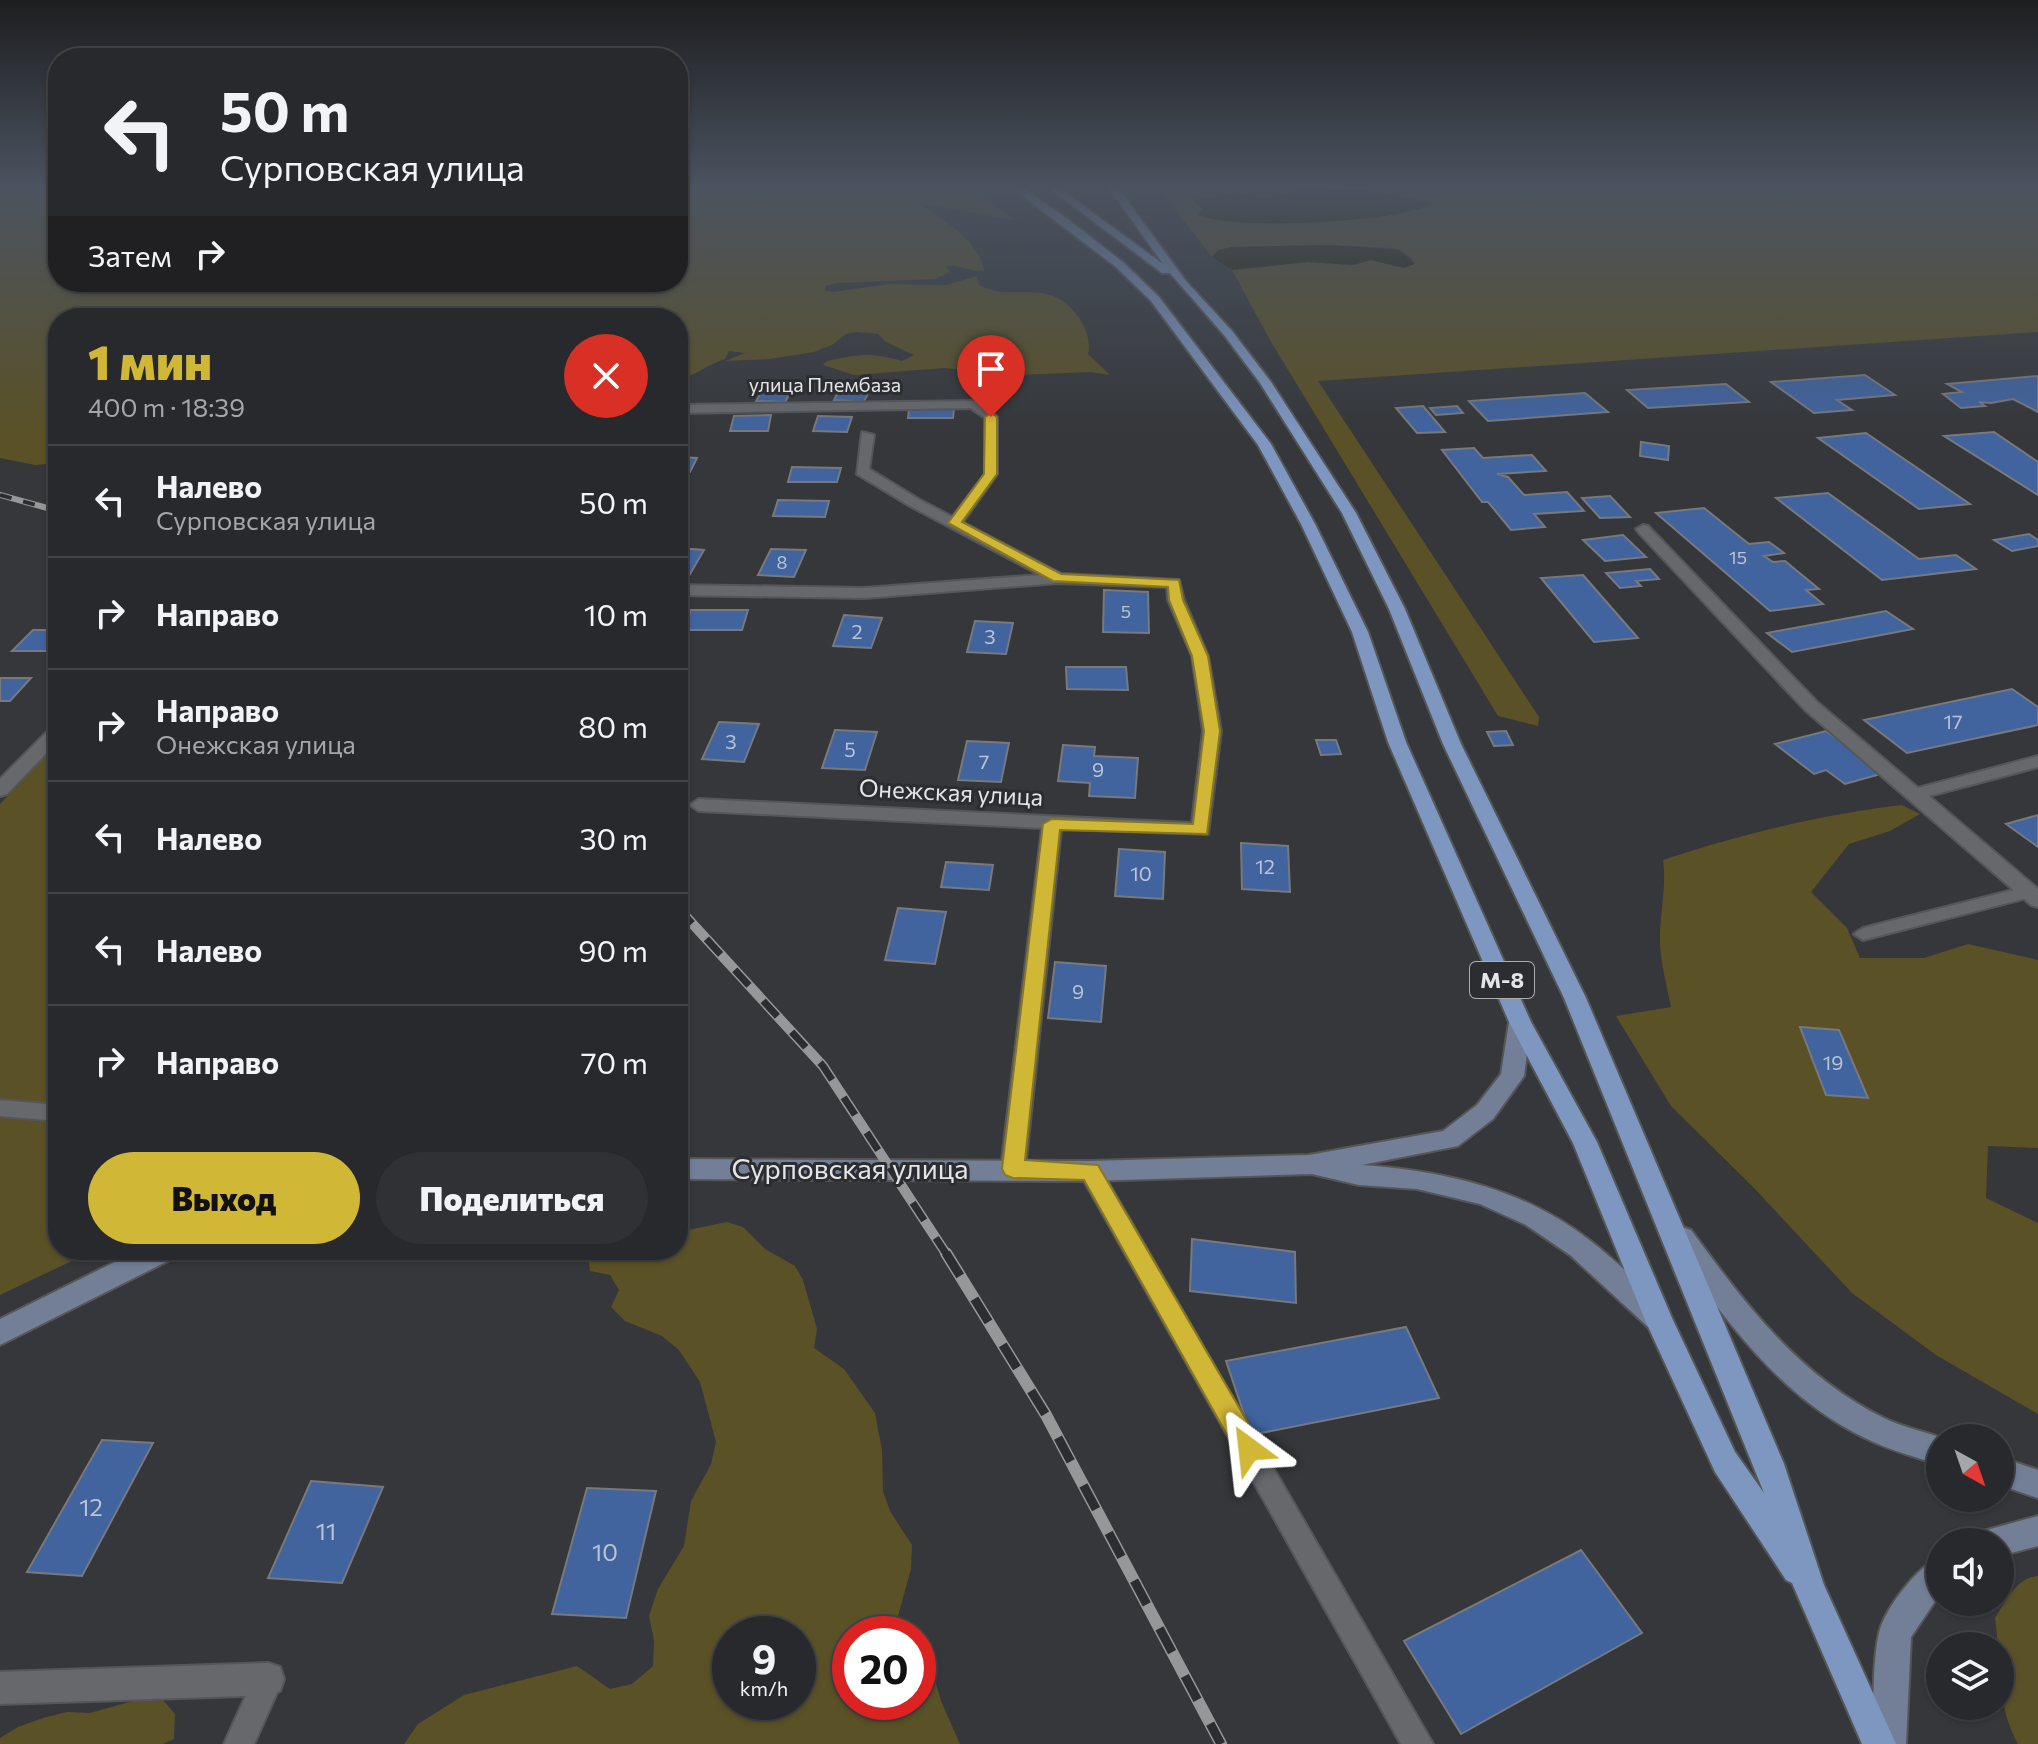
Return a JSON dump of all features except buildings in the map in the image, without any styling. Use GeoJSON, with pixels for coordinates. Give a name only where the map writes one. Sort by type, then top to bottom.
{"type":"FeatureCollection","features":[{"type":"Feature","properties":{"kind":"main road","name":"М-8"},"geometry":{"type":"LineString","coordinates":[[1125,269],[1155,299],[1264,444],[1308,524],[1360,632],[1397,742],[1520,1022],[1585,1142],[1659,1320],[1725,1462],[1810,1589]]}},
{"type":"Feature","properties":{"kind":"main road","name":"М-8"},"geometry":{"type":"LineString","coordinates":[[1164,269],[1182,283],[1228,333],[1265,382],[1349,513],[1397,609],[1452,744],[1575,998],[1769,1464],[1810,1589]]}},
{"type":"Feature","properties":{"kind":"main road"},"geometry":{"type":"LineString","coordinates":[[1172,269],[1182,283]]}},
{"type":"Feature","properties":{"kind":"main road"},"geometry":{"type":"LineString","coordinates":[[1309,1165],[1449,1139],[1485,1112],[1512,1076],[1520,1022]]}},
{"type":"Feature","properties":{"kind":"main road"},"geometry":{"type":"LineString","coordinates":[[1309,1165],[1359,1175],[1417,1179],[1484,1195],[1535,1217],[1579,1247],[1659,1320]]}},
{"type":"Feature","properties":{"kind":"main road","name":"Сурповская улица"},"geometry":{"type":"LineString","coordinates":[[688,1169],[1090,1171],[1309,1165]]}},
{"type":"Feature","properties":{"kind":"main road"},"geometry":{"type":"LineString","coordinates":[[1668,1219],[1753,1336],[1794,1377],[1835,1407],[1877,1430],[1926,1446]]}},
{"type":"Feature","properties":{"kind":"main road"},"geometry":{"type":"LineString","coordinates":[[0,1333],[143,1260]]}},
{"type":"Feature","properties":{"kind":"main road"},"geometry":{"type":"LineString","coordinates":[[2014,1476],[2038,1484]]}},
{"type":"Feature","properties":{"kind":"main road"},"geometry":{"type":"LineString","coordinates":[[2014,1537],[2038,1531]]}},
{"type":"Feature","properties":{"kind":"main road"},"geometry":{"type":"LineString","coordinates":[[1889,1744],[1895,1633],[1926,1586]]}},
{"type":"Feature","properties":{"kind":"main road"},"geometry":{"type":"LineString","coordinates":[[1810,1589],[1879,1744]]}},
{"type":"Feature","properties":{"kind":"street","name":"улица Плембаза"},"geometry":{"type":"LineString","coordinates":[[688,409],[972,404]]}},
{"type":"Feature","properties":{"kind":"street"},"geometry":{"type":"LineString","coordinates":[[867,435],[862,471],[1058,578]]}},
{"type":"Feature","properties":{"kind":"street"},"geometry":{"type":"LineString","coordinates":[[1643,529],[1811,706],[2034,896]]}},
{"type":"Feature","properties":{"kind":"street"},"geometry":{"type":"LineString","coordinates":[[688,590],[864,593],[1058,578]]}},
{"type":"Feature","properties":{"kind":"street","name":"Онежская улица"},"geometry":{"type":"LineString","coordinates":[[699,805],[1201,830],[1212,731],[1200,656],[1176,600],[1174,583],[1058,578]]}},
{"type":"Feature","properties":{"kind":"street"},"geometry":{"type":"LineString","coordinates":[[0,790],[48,741]]}},
{"type":"Feature","properties":{"kind":"street"},"geometry":{"type":"LineString","coordinates":[[1916,794],[2038,761]]}},
{"type":"Feature","properties":{"kind":"street"},"geometry":{"type":"LineString","coordinates":[[1013,1169],[1052,824]]}},
{"type":"Feature","properties":{"kind":"street"},"geometry":{"type":"LineString","coordinates":[[0,1688],[268,1679]]}},
{"type":"Feature","properties":{"kind":"lane"},"geometry":{"type":"LineString","coordinates":[[955,523],[991,474],[991,417],[972,404]]}},
{"type":"Feature","properties":{"kind":"lane"},"geometry":{"type":"LineString","coordinates":[[1863,934],[2034,896]]}},
{"type":"Feature","properties":{"kind":"lane"},"geometry":{"type":"LineString","coordinates":[[0,1108],[48,1112]]}},
{"type":"Feature","properties":{"kind":"lane"},"geometry":{"type":"LineString","coordinates":[[1090,1171],[1418,1744]]}},
{"type":"Feature","properties":{"kind":"lane"},"geometry":{"type":"LineString","coordinates":[[239,1744],[268,1679]]}},
{"type":"Feature","properties":{"kind":"shaded area"},"geometry":{"type":"Polygon","coordinates":[[[0,269],[48,269],[48,292],[688,292],[688,269],[948,269],[950,272],[935,279],[837,283],[826,286],[825,290],[833,292],[889,284],[946,285],[977,276],[979,285],[992,290],[1044,293],[1068,305],[1080,319],[1087,336],[1088,354],[1110,375],[1091,372],[1014,375],[944,368],[854,375],[823,365],[827,361],[856,356],[873,355],[902,361],[914,355],[886,342],[878,334],[857,332],[846,334],[832,345],[814,352],[769,359],[725,361],[745,353],[729,351],[725,359],[688,376],[688,308],[48,308],[48,464],[35,465],[0,458],[0,269]]]}},
{"type":"Feature","properties":{"kind":"shaded area"},"geometry":{"type":"Polygon","coordinates":[[[2038,269],[2038,332],[1318,381],[1539,717],[1538,726],[1498,716],[1270,340],[1232,270],[2038,269]]]}},
{"type":"Feature","properties":{"kind":"shaded area"},"geometry":{"type":"Polygon","coordinates":[[[48,754],[48,1260],[74,1260],[0,1295],[0,804],[48,754]]]}},
{"type":"Feature","properties":{"kind":"shaded area"},"geometry":{"type":"Polygon","coordinates":[[[1902,805],[1920,814],[1890,831],[1849,844],[1811,892],[1847,928],[1860,958],[1924,958],[1968,944],[2038,960],[2038,1148],[1988,1146],[1986,1198],[2038,1223],[2038,1414],[1936,1355],[1852,1293],[1755,1189],[1671,1106],[1616,1016],[1671,1007],[1660,944],[1663,860],[1781,826],[1902,805]]]}},
{"type":"Feature","properties":{"kind":"shaded area"},"geometry":{"type":"Polygon","coordinates":[[[727,1222],[743,1227],[765,1249],[795,1266],[803,1280],[817,1329],[814,1348],[844,1369],[875,1413],[882,1450],[883,1491],[890,1511],[912,1545],[911,1569],[898,1616],[832,1616],[832,1720],[936,1720],[936,1684],[960,1744],[404,1744],[418,1724],[464,1695],[577,1666],[610,1689],[632,1684],[653,1666],[654,1640],[649,1616],[658,1589],[684,1546],[691,1501],[711,1464],[716,1442],[700,1382],[679,1350],[662,1336],[625,1321],[611,1307],[619,1290],[610,1275],[590,1271],[589,1260],[688,1260],[688,1230],[727,1222]]]}},
{"type":"Feature","properties":{"kind":"shaded area"},"geometry":{"type":"Polygon","coordinates":[[[2038,1576],[2038,1744],[2018,1744],[2008,1720],[2014,1720],[2014,1632],[1996,1632],[1995,1618],[2014,1616],[2014,1591],[2030,1578],[2038,1576]]]}},
{"type":"Feature","properties":{"kind":"shaded area"},"geometry":{"type":"Polygon","coordinates":[[[140,1699],[162,1699],[175,1714],[174,1739],[163,1744],[0,1744],[0,1738],[18,1727],[43,1718],[67,1712],[90,1713],[140,1699]]]}},
{"type":"Feature","properties":{"kind":"railway"},"geometry":{"type":"LineString","coordinates":[[0,495],[48,508]]}},
{"type":"Feature","properties":{"kind":"railway"},"geometry":{"type":"LineString","coordinates":[[688,919],[823,1066],[947,1255]]}},
{"type":"Feature","properties":{"kind":"railway"},"geometry":{"type":"LineString","coordinates":[[946,1253],[1046,1415],[1221,1744]]}},
{"type":"Feature","properties":{"kind":"route"},"geometry":{"type":"LineString","coordinates":[[991,417],[991,474],[955,523],[1058,578],[1174,583],[1176,600],[1200,656],[1212,731],[1201,830],[1052,824],[1013,1169],[1090,1171],[1249,1449]]}}]}
